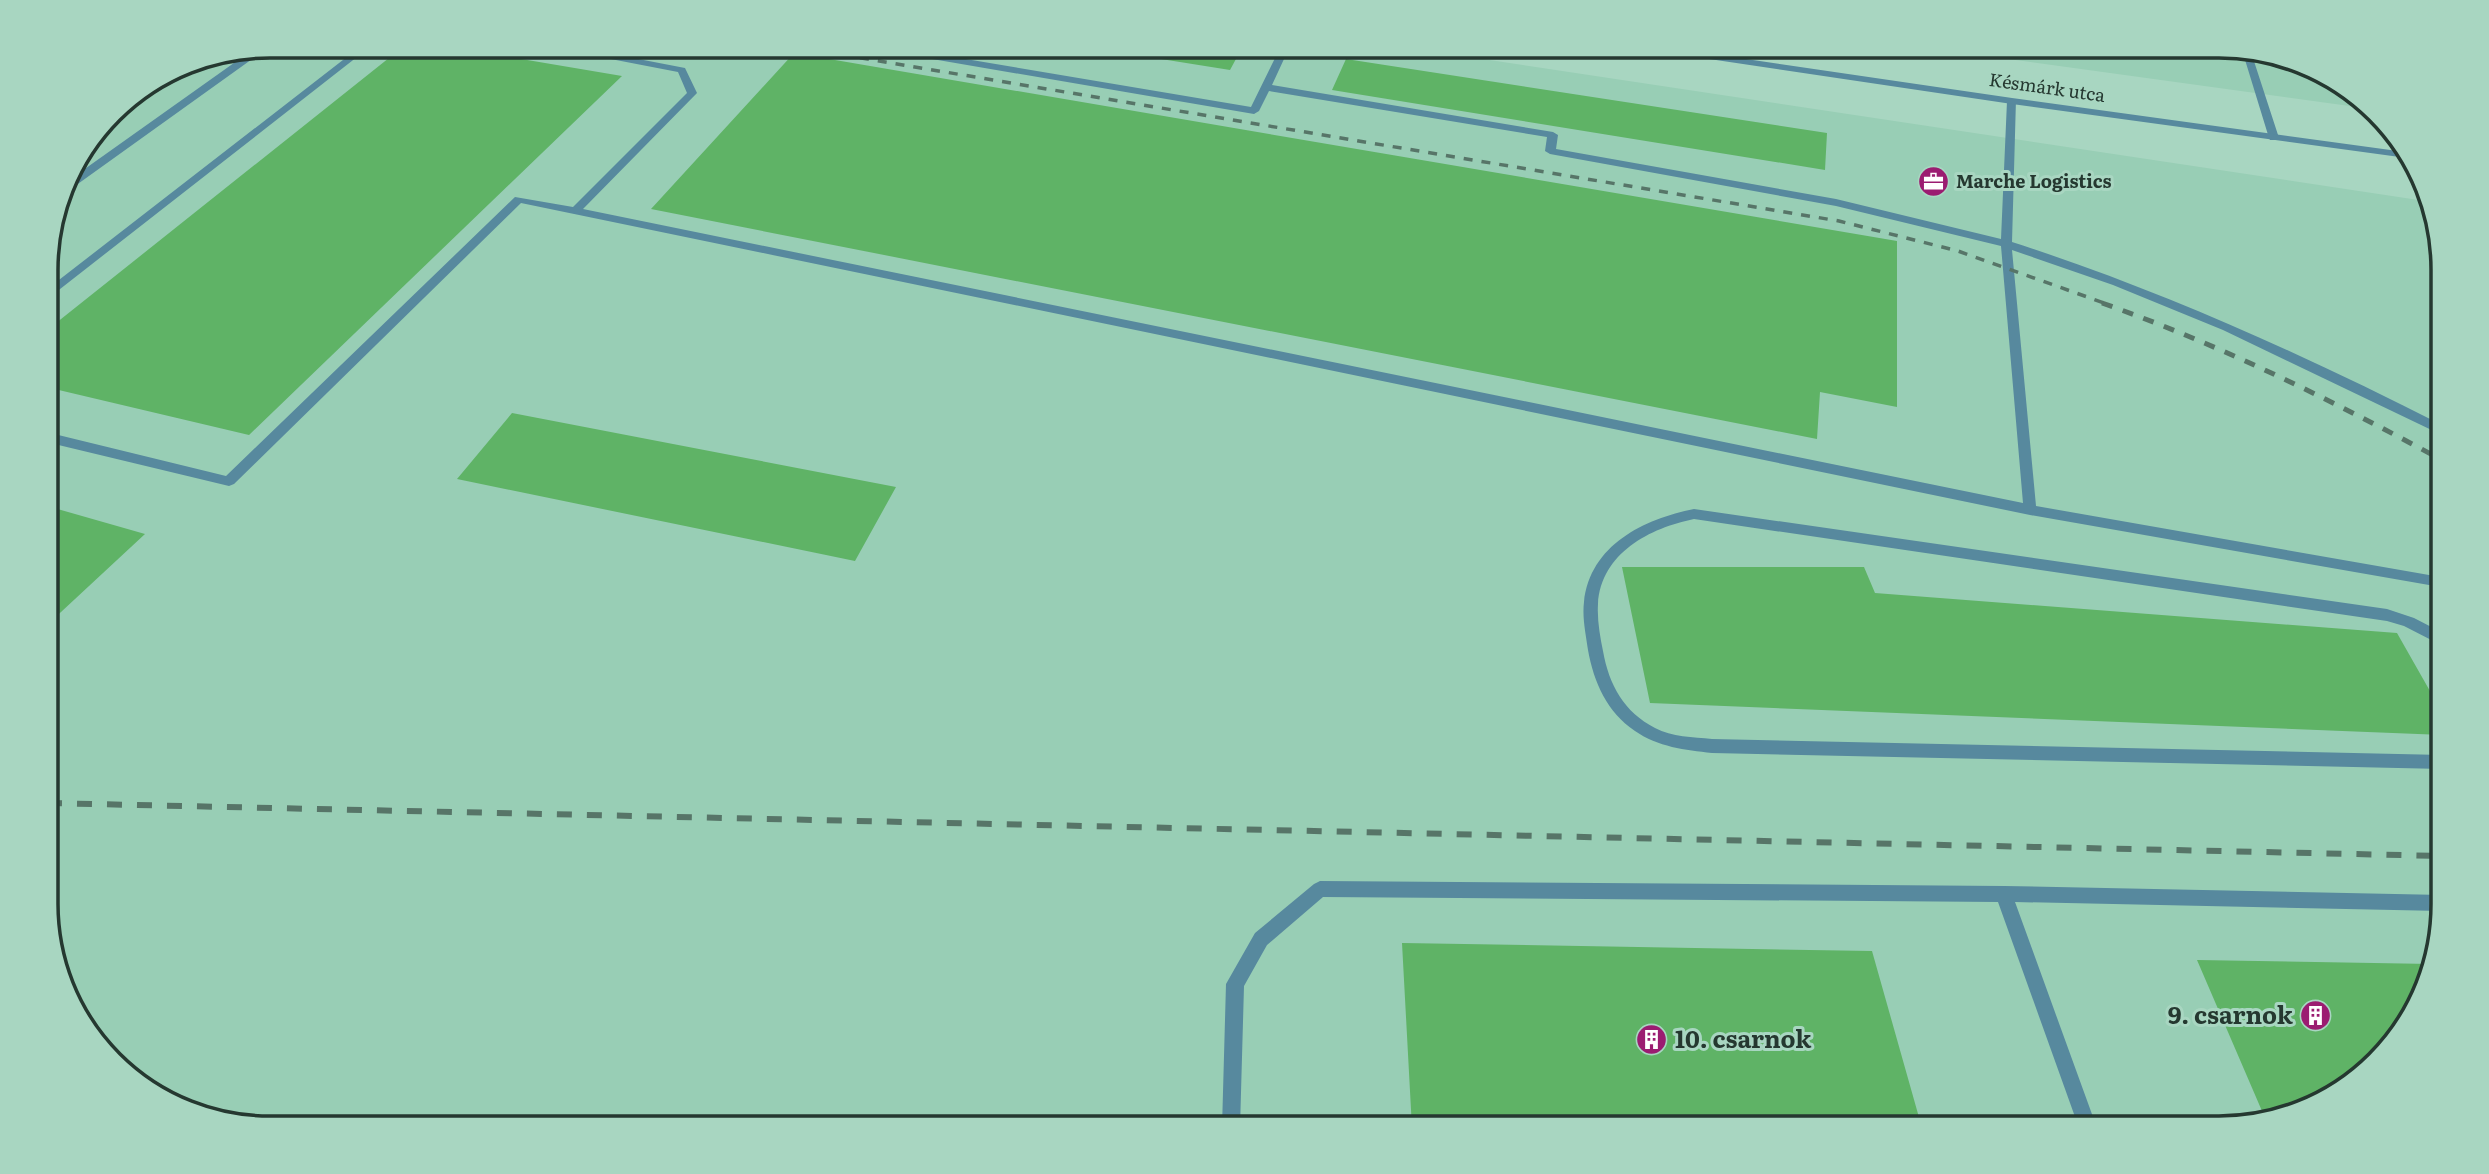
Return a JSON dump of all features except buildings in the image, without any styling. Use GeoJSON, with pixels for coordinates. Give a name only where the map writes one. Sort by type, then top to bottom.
{"type":"FeatureCollection","features":[{"type":"Feature","properties":{"kind":"street"},"geometry":{"type":"LineString","coordinates":[[58,287],[351,58]]}},
{"type":"Feature","properties":{"kind":"street"},"geometry":{"type":"LineString","coordinates":[[576,210],[692,93],[681,70],[620,58]]}},
{"type":"Feature","properties":{"kind":"street"},"geometry":{"type":"LineString","coordinates":[[944,58],[1254,111],[1280,58]]}},
{"type":"Feature","properties":{"kind":"street","name":"Késmárk utca"},"geometry":{"type":"LineString","coordinates":[[1723,58],[2396,154]]}},
{"type":"Feature","properties":{"kind":"street"},"geometry":{"type":"LineString","coordinates":[[79,178],[244,60]]}},
{"type":"Feature","properties":{"kind":"street"},"geometry":{"type":"LineString","coordinates":[[2249,60],[2274,138]]}},
{"type":"Feature","properties":{"kind":"street"},"geometry":{"type":"LineString","coordinates":[[1265,87],[1553,135],[1550,151],[1820,199],[1905,217],[2006,245],[2177,307],[2308,363],[2431,424]]}},
{"type":"Feature","properties":{"kind":"street"},"geometry":{"type":"LineString","coordinates":[[2012,101],[2006,245],[2030,510]]}},
{"type":"Feature","properties":{"kind":"street"},"geometry":{"type":"LineString","coordinates":[[58,440],[229,481],[519,199],[2030,510],[2429,580]]}},
{"type":"Feature","properties":{"kind":"street"},"geometry":{"type":"LineString","coordinates":[[2431,634],[2409,622],[2387,615],[1694,514],[1667,518],[1642,530],[1615,550],[1598,574],[1591,595],[1590,614],[1598,667],[1607,693],[1620,710],[1640,727],[1664,740],[1712,746],[2431,762]]}},
{"type":"Feature","properties":{"kind":"street"},"geometry":{"type":"LineString","coordinates":[[1231,1116],[1235,984],[1261,939],[1320,889],[2004,894],[2431,903]]}},
{"type":"Feature","properties":{"kind":"street"},"geometry":{"type":"LineString","coordinates":[[2004,894],[2084,1116]]}},
{"type":"Feature","properties":{"kind":"shaded area"},"geometry":{"type":"Polygon","coordinates":[[[256,58],[1477,58],[2419,200],[2429,242],[2431,269],[2431,918],[2420,973],[2403,1010],[2388,1033],[2348,1073],[2325,1088],[2288,1105],[2233,1116],[269,1116],[228,1112],[188,1100],[141,1073],[101,1033],[74,986],[65,959],[58,905],[58,256],[69,201],[93,152],[130,110],[152,93],[188,74],[215,65],[256,58]]]}},
{"type":"Feature","properties":{"kind":"shaded area"},"geometry":{"type":"Polygon","coordinates":[[[2001,58],[2247,60],[2301,74],[2325,86],[2354,107],[2001,58]]]}},
{"type":"Feature","properties":{"kind":"railway"},"geometry":{"type":"LineString","coordinates":[[861,58],[1839,221],[1958,251],[2107,304]]}},
{"type":"Feature","properties":{"kind":"railway"},"geometry":{"type":"LineString","coordinates":[[2102,303],[2233,355],[2431,454]]}},
{"type":"Feature","properties":{"kind":"railway"},"geometry":{"type":"LineString","coordinates":[[58,803],[2431,856]]}},
{"type":"Feature","properties":{"kind":"place","name":"Marche Logistics"},"geometry":{"type":"Point","coordinates":[1933,182]}},
{"type":"Feature","properties":{"kind":"place","name":"9. csarnok"},"geometry":{"type":"Point","coordinates":[2316,1016]}},
{"type":"Feature","properties":{"kind":"place","name":"10. csarnok"},"geometry":{"type":"Point","coordinates":[1652,1040]}}]}
